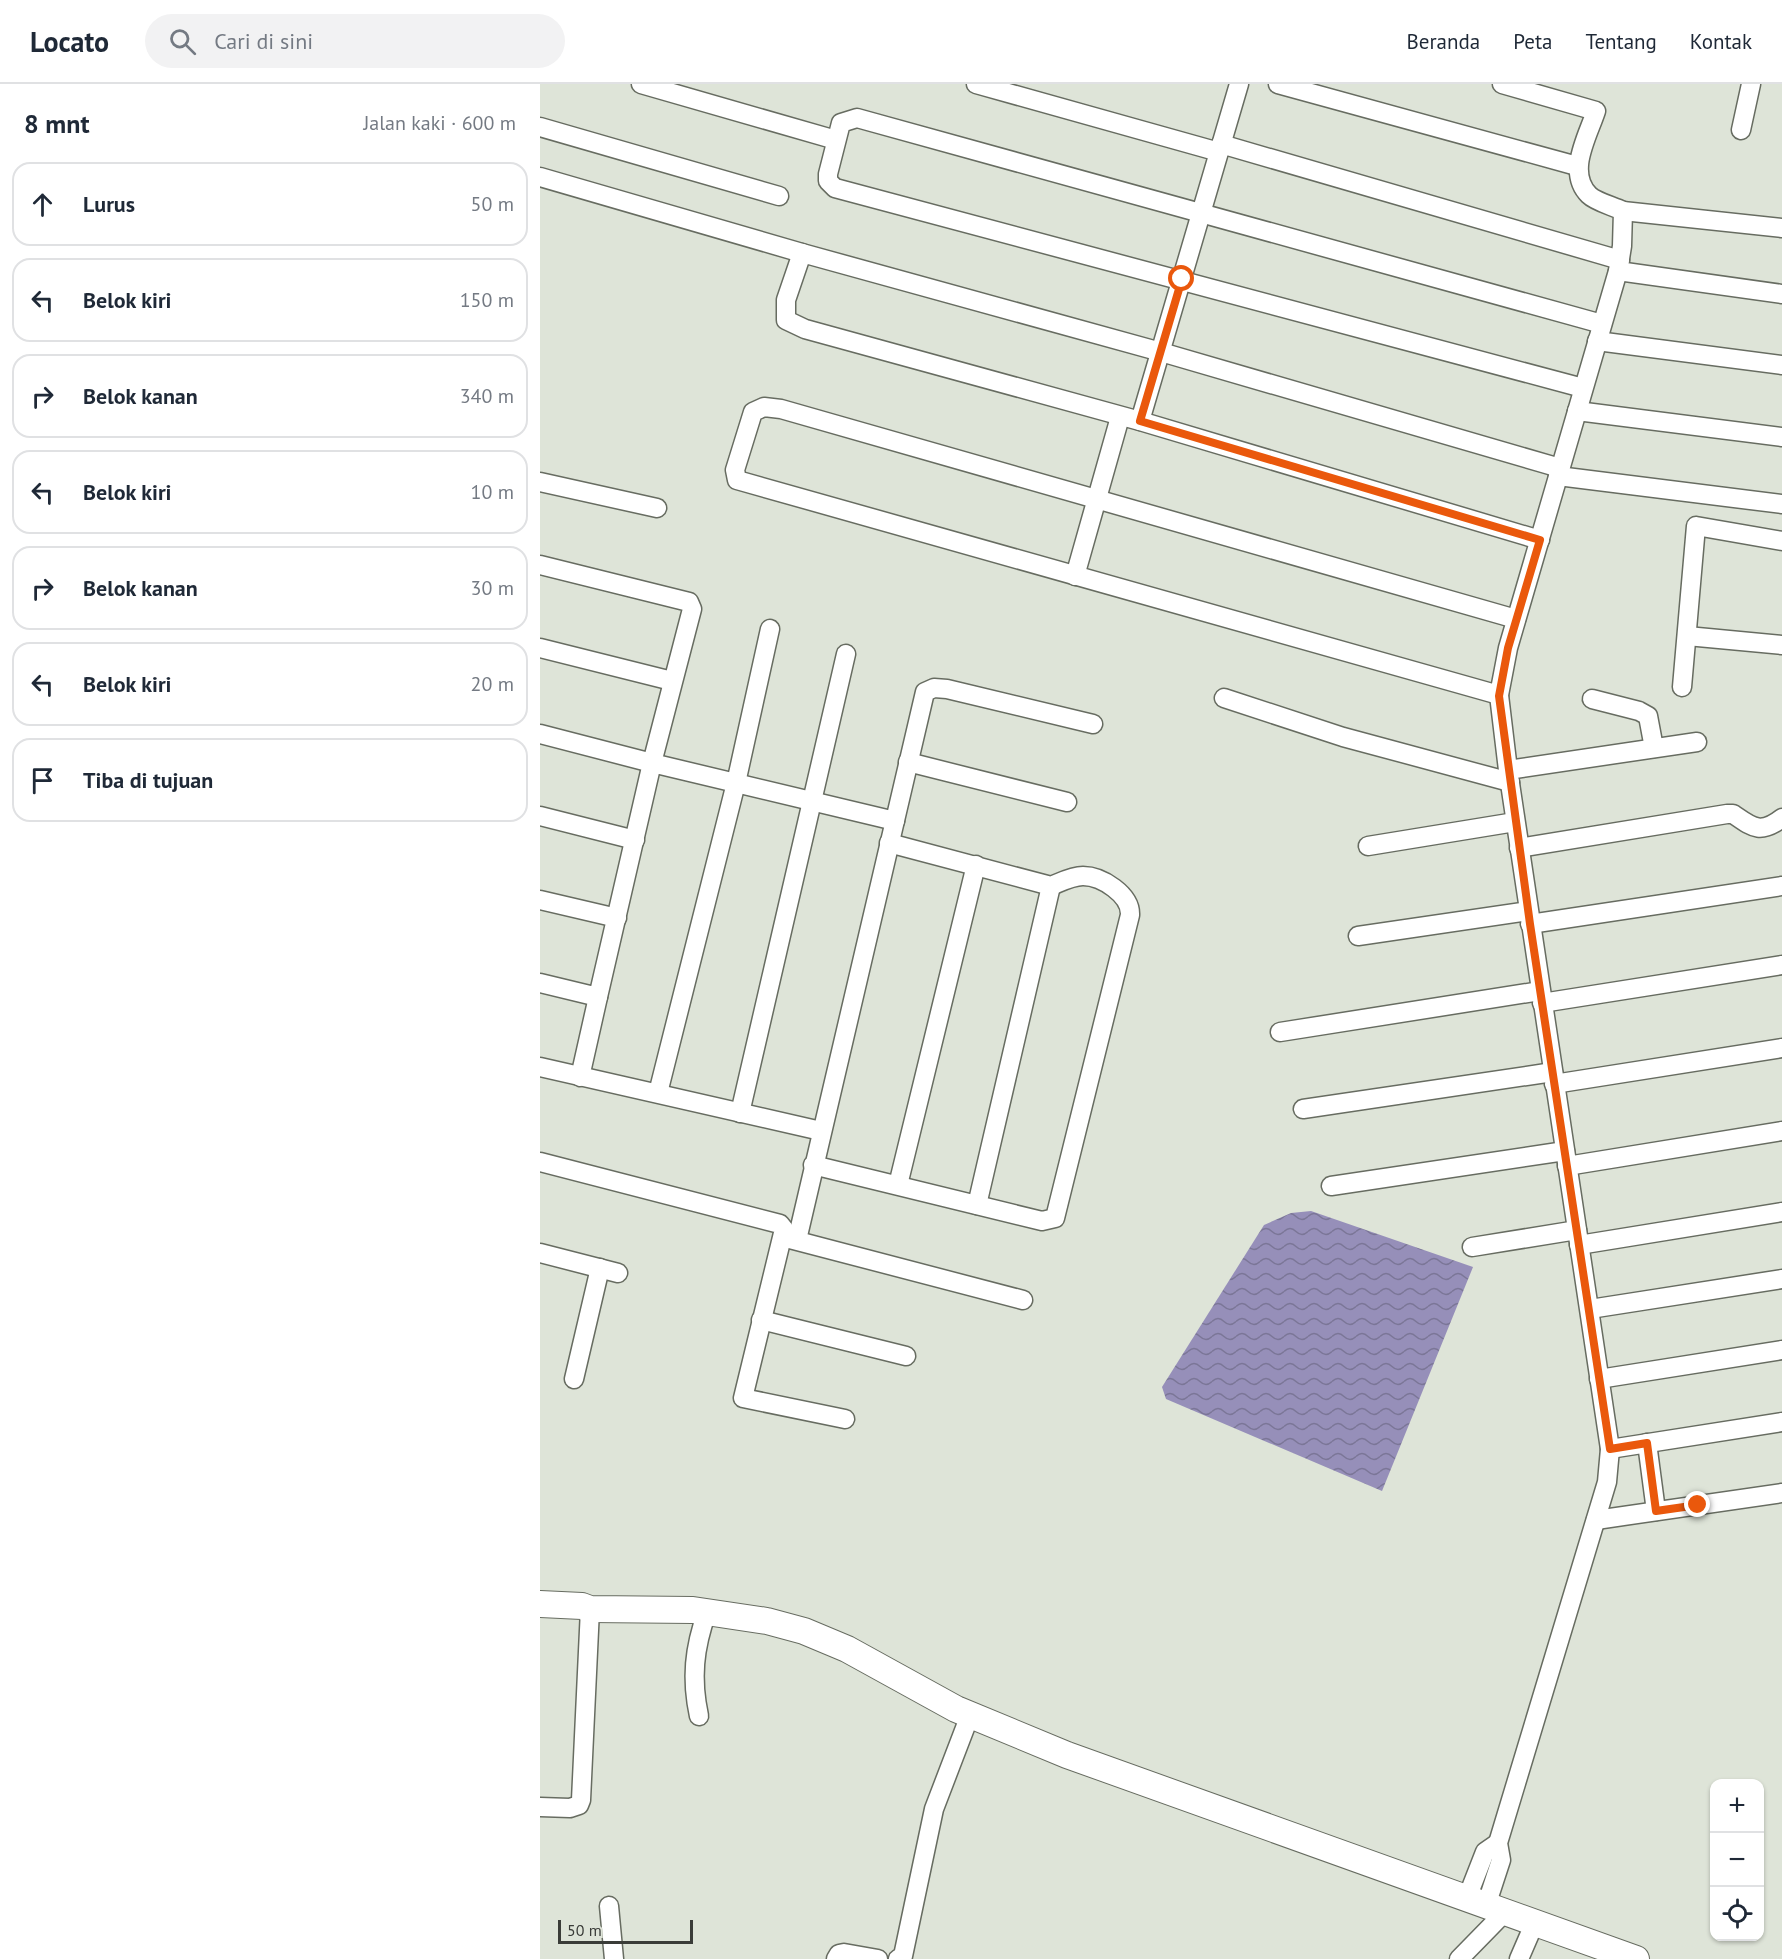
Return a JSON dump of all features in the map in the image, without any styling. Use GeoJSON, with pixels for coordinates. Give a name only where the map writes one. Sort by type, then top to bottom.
{"type":"FeatureCollection","features":[{"type":"Feature","properties":{"kind":"street"},"geometry":{"type":"LineString","coordinates":[[641,84],[836,140]]}},
{"type":"Feature","properties":{"kind":"street"},"geometry":{"type":"LineString","coordinates":[[976,84],[1220,148],[1619,265],[1782,294]]}},
{"type":"Feature","properties":{"kind":"street"},"geometry":{"type":"LineString","coordinates":[[1140,421],[1239,84]]}},
{"type":"Feature","properties":{"kind":"street"},"geometry":{"type":"LineString","coordinates":[[1278,84],[1578,166]]}},
{"type":"Feature","properties":{"kind":"street"},"geometry":{"type":"LineString","coordinates":[[1502,84],[1596,111],[1578,166],[1580,181],[1589,196],[1623,211],[1782,228]]}},
{"type":"Feature","properties":{"kind":"street"},"geometry":{"type":"LineString","coordinates":[[1742,130],[1751,84]]}},
{"type":"Feature","properties":{"kind":"street"},"geometry":{"type":"LineString","coordinates":[[1583,388],[835,188],[828,181],[828,174],[841,123],[857,118],[1201,215],[1600,333],[1782,365]]}},
{"type":"Feature","properties":{"kind":"street"},"geometry":{"type":"LineString","coordinates":[[540,127],[780,196]]}},
{"type":"Feature","properties":{"kind":"street"},"geometry":{"type":"LineString","coordinates":[[540,177],[802,253],[1161,352],[1559,472],[1782,504]]}},
{"type":"Feature","properties":{"kind":"street"},"geometry":{"type":"LineString","coordinates":[[1459,1959],[1486,1905],[1501,1860],[1498,1843],[1607,1482],[1610,1449],[1529,918],[1499,696],[1516,619],[1619,265],[1623,211]]}},
{"type":"Feature","properties":{"kind":"street"},"geometry":{"type":"LineString","coordinates":[[802,253],[786,300],[786,320],[805,329],[1140,421],[1540,540]]}},
{"type":"Feature","properties":{"kind":"street"},"geometry":{"type":"LineString","coordinates":[[1499,696],[737,480],[735,470],[753,412],[765,407],[781,409],[1516,619]]}},
{"type":"Feature","properties":{"kind":"street"},"geometry":{"type":"LineString","coordinates":[[1576,411],[1782,437]]}},
{"type":"Feature","properties":{"kind":"street"},"geometry":{"type":"LineString","coordinates":[[1075,576],[1120,417]]}},
{"type":"Feature","properties":{"kind":"street"},"geometry":{"type":"LineString","coordinates":[[540,482],[657,508]]}},
{"type":"Feature","properties":{"kind":"street"},"geometry":{"type":"LineString","coordinates":[[1683,687],[1696,526],[1782,541]]}},
{"type":"Feature","properties":{"kind":"street"},"geometry":{"type":"LineString","coordinates":[[540,565],[689,602],[692,609],[652,764],[580,1077]]}},
{"type":"Feature","properties":{"kind":"street"},"geometry":{"type":"LineString","coordinates":[[658,1093],[736,783],[770,629]]}},
{"type":"Feature","properties":{"kind":"street"},"geometry":{"type":"LineString","coordinates":[[1687,636],[1782,645]]}},
{"type":"Feature","properties":{"kind":"street"},"geometry":{"type":"LineString","coordinates":[[540,648],[672,681]]}},
{"type":"Feature","properties":{"kind":"street"},"geometry":{"type":"LineString","coordinates":[[740,1113],[846,654]]}},
{"type":"Feature","properties":{"kind":"street"},"geometry":{"type":"LineString","coordinates":[[845,1419],[743,1398],[761,1320],[813,1165],[925,692],[934,688],[947,688],[1093,724]]}},
{"type":"Feature","properties":{"kind":"street"},"geometry":{"type":"LineString","coordinates":[[1224,698],[1343,737],[1509,776],[1654,748],[1698,742]]}},
{"type":"Feature","properties":{"kind":"street"},"geometry":{"type":"LineString","coordinates":[[1592,699],[1640,711],[1648,716],[1654,748]]}},
{"type":"Feature","properties":{"kind":"street"},"geometry":{"type":"LineString","coordinates":[[540,735],[652,764],[895,821]]}},
{"type":"Feature","properties":{"kind":"street"},"geometry":{"type":"LineString","coordinates":[[908,762],[1068,802]]}},
{"type":"Feature","properties":{"kind":"street"},"geometry":{"type":"LineString","coordinates":[[1519,848],[1727,814],[1732,814],[1744,825],[1756,828],[1767,826],[1782,818]]}},
{"type":"Feature","properties":{"kind":"street"},"geometry":{"type":"LineString","coordinates":[[540,816],[635,840]]}},
{"type":"Feature","properties":{"kind":"street"},"geometry":{"type":"LineString","coordinates":[[1368,846],[1515,822]]}},
{"type":"Feature","properties":{"kind":"street"},"geometry":{"type":"LineString","coordinates":[[813,1165],[1042,1221],[1055,1218],[1130,915],[1130,908],[1125,899],[1097,879],[1078,877],[1051,886],[890,843]]}},
{"type":"Feature","properties":{"kind":"street"},"geometry":{"type":"LineString","coordinates":[[898,1185],[976,866]]}},
{"type":"Feature","properties":{"kind":"street"},"geometry":{"type":"LineString","coordinates":[[977,1205],[1051,886]]}},
{"type":"Feature","properties":{"kind":"street"},"geometry":{"type":"LineString","coordinates":[[1358,936],[1529,918],[1782,886]]}},
{"type":"Feature","properties":{"kind":"street"},"geometry":{"type":"LineString","coordinates":[[540,900],[617,918]]}},
{"type":"Feature","properties":{"kind":"street"},"geometry":{"type":"LineString","coordinates":[[1280,1032],[1782,965]]}},
{"type":"Feature","properties":{"kind":"street"},"geometry":{"type":"LineString","coordinates":[[540,983],[598,997]]}},
{"type":"Feature","properties":{"kind":"street"},"geometry":{"type":"LineString","coordinates":[[1303,1109],[1782,1048]]}},
{"type":"Feature","properties":{"kind":"street"},"geometry":{"type":"LineString","coordinates":[[540,1066],[821,1131]]}},
{"type":"Feature","properties":{"kind":"street"},"geometry":{"type":"LineString","coordinates":[[1331,1186],[1782,1131]]}},
{"type":"Feature","properties":{"kind":"street"},"geometry":{"type":"LineString","coordinates":[[540,1162],[780,1224],[789,1238],[1023,1299]]}},
{"type":"Feature","properties":{"kind":"street"},"geometry":{"type":"LineString","coordinates":[[1472,1247],[1578,1238],[1782,1212]]}},
{"type":"Feature","properties":{"kind":"street"},"geometry":{"type":"LineString","coordinates":[[540,1253],[618,1273]]}},
{"type":"Feature","properties":{"kind":"street"},"geometry":{"type":"LineString","coordinates":[[574,1379],[600,1268]]}},
{"type":"Feature","properties":{"kind":"street"},"geometry":{"type":"LineString","coordinates":[[1590,1309],[1782,1279]]}},
{"type":"Feature","properties":{"kind":"street"},"geometry":{"type":"LineString","coordinates":[[761,1320],[906,1356]]}},
{"type":"Feature","properties":{"kind":"street"},"geometry":{"type":"LineString","coordinates":[[1599,1379],[1782,1350]]}},
{"type":"Feature","properties":{"kind":"street"},"geometry":{"type":"LineString","coordinates":[[1610,1449],[1782,1422]]}},
{"type":"Feature","properties":{"kind":"street"},"geometry":{"type":"LineString","coordinates":[[1647,1443],[1656,1511]]}},
{"type":"Feature","properties":{"kind":"street"},"geometry":{"type":"LineString","coordinates":[[1596,1520],[1782,1493]]}},
{"type":"Feature","properties":{"kind":"street"},"geometry":{"type":"LineString","coordinates":[[540,1604],[582,1606],[590,1609],[672,1609],[707,1612],[767,1621],[804,1631],[847,1649],[922,1692],[970,1715],[1067,1755],[1636,1959]]}},
{"type":"Feature","properties":{"kind":"street"},"geometry":{"type":"LineString","coordinates":[[540,1807],[570,1808],[579,1805],[581,1800],[590,1609]]}},
{"type":"Feature","properties":{"kind":"street"},"geometry":{"type":"LineString","coordinates":[[699,1716],[693,1690],[694,1663],[698,1636],[707,1612]]}},
{"type":"Feature","properties":{"kind":"street"},"geometry":{"type":"LineString","coordinates":[[898,1959],[903,1956],[934,1809],[970,1715]]}},
{"type":"Feature","properties":{"kind":"street"},"geometry":{"type":"LineString","coordinates":[[609,1906],[614,1959]]}},
{"type":"Feature","properties":{"kind":"street"},"geometry":{"type":"LineString","coordinates":[[1519,1959],[1535,1922]]}},
{"type":"Feature","properties":{"kind":"street"},"geometry":{"type":"LineString","coordinates":[[836,1959],[839,1954],[844,1953],[878,1959]]}},
{"type":"Feature","properties":{"kind":"water"},"geometry":{"type":"Polygon","coordinates":[[[1311,1211],[1473,1267],[1382,1491],[1166,1399],[1162,1387],[1264,1225],[1291,1213],[1311,1211]]]}},
{"type":"Feature","properties":{"kind":"route"},"geometry":{"type":"LineString","coordinates":[[1182,279],[1140,421],[1540,540],[1508,648],[1499,696],[1530,924],[1610,1449],[1647,1443],[1656,1511],[1698,1505]]}}]}
